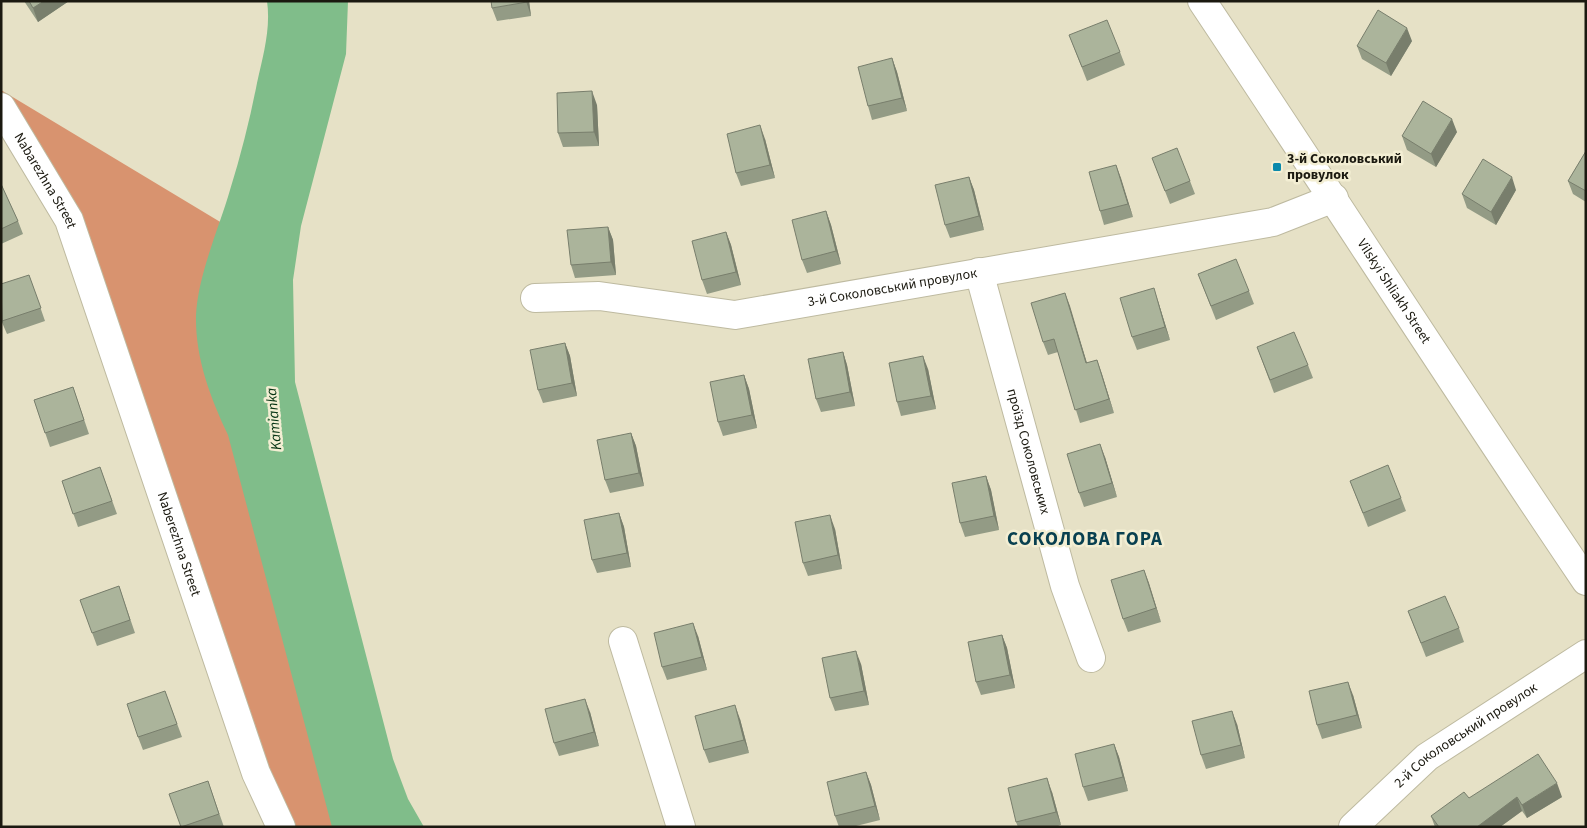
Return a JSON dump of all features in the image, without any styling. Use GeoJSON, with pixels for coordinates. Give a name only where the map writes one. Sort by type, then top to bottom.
{"type":"FeatureCollection","features":[{"type":"Feature","properties":{"kind":"street","name":"Vilskyi Shliakh Street"},"geometry":{"type":"LineString","coordinates":[[1202,1],[1334,198],[1461,396],[1586,581]]}},
{"type":"Feature","properties":{"kind":"street","name":"Naberezhna Street"},"geometry":{"type":"LineString","coordinates":[[1,107],[68,220],[256,773],[281,827]]}},
{"type":"Feature","properties":{"kind":"street","name":"3-й Соколовський провулок"},"geometry":{"type":"LineString","coordinates":[[535,298],[598,296],[735,315],[1273,222],[1334,198]]}},
{"type":"Feature","properties":{"kind":"street","name":"проїзд Соколовських"},"geometry":{"type":"LineString","coordinates":[[979,272],[1065,586],[1091,658]]}},
{"type":"Feature","properties":{"kind":"street"},"geometry":{"type":"LineString","coordinates":[[623,641],[681,827]]}},
{"type":"Feature","properties":{"kind":"street","name":"2-й Соколовський провулок"},"geometry":{"type":"LineString","coordinates":[[1353,827],[1427,757],[1586,654]]}},
{"type":"Feature","properties":{"kind":"shaded area"},"geometry":{"type":"Polygon","coordinates":[[[1,90],[260,246],[361,827],[281,827],[69,220],[1,107],[1,90]]]}},
{"type":"Feature","properties":{"kind":"water","name":"Kamianka"},"geometry":{"type":"Polygon","coordinates":[[[267,1],[348,1],[346,54],[301,226],[293,280],[295,382],[393,759],[408,799],[424,827],[332,827],[228,435],[205,377],[198,346],[196,315],[201,284],[242,150],[266,42],[268,22],[267,1]]]}},
{"type":"Feature","properties":{"kind":"building"},"geometry":{"type":"Polygon","coordinates":[[[29,1],[44,1],[33,8],[29,1]]]}},
{"type":"Feature","properties":{"kind":"building"},"geometry":{"type":"Polygon","coordinates":[[[491,1],[526,1],[527,2],[492,8],[491,1]]]}},
{"type":"Feature","properties":{"kind":"building"},"geometry":{"type":"Polygon","coordinates":[[[1378,10],[1407,28],[1386,63],[1357,46],[1378,10]]]}},
{"type":"Feature","properties":{"kind":"building"},"geometry":{"type":"Polygon","coordinates":[[[1107,20],[1120,52],[1082,67],[1069,35],[1107,20]]]}},
{"type":"Feature","properties":{"kind":"building"},"geometry":{"type":"Polygon","coordinates":[[[892,58],[902,98],[868,106],[858,67],[892,58]]]}},
{"type":"Feature","properties":{"kind":"building"},"geometry":{"type":"Polygon","coordinates":[[[592,91],[594,132],[558,133],[557,93],[592,91]]]}},
{"type":"Feature","properties":{"kind":"building"},"geometry":{"type":"Polygon","coordinates":[[[1423,101],[1452,119],[1431,154],[1402,136],[1423,101]]]}},
{"type":"Feature","properties":{"kind":"building"},"geometry":{"type":"Polygon","coordinates":[[[760,125],[770,165],[736,173],[727,134],[760,125]]]}},
{"type":"Feature","properties":{"kind":"building"},"geometry":{"type":"Polygon","coordinates":[[[1177,148],[1190,181],[1165,191],[1152,158],[1177,148]]]}},
{"type":"Feature","properties":{"kind":"building"},"geometry":{"type":"Polygon","coordinates":[[[1586,151],[1586,191],[1568,181],[1586,151]]]}},
{"type":"Feature","properties":{"kind":"building"},"geometry":{"type":"Polygon","coordinates":[[[1483,159],[1512,177],[1491,212],[1462,194],[1483,159]]]}},
{"type":"Feature","properties":{"kind":"building"},"geometry":{"type":"Polygon","coordinates":[[[1116,165],[1128,204],[1100,211],[1089,172],[1116,165]]]}},
{"type":"Feature","properties":{"kind":"building"},"geometry":{"type":"Polygon","coordinates":[[[969,177],[979,216],[945,225],[935,185],[969,177]]]}},
{"type":"Feature","properties":{"kind":"building"},"geometry":{"type":"Polygon","coordinates":[[[1,184],[18,221],[1,229],[1,184]]]}},
{"type":"Feature","properties":{"kind":"building"},"geometry":{"type":"Polygon","coordinates":[[[826,211],[836,251],[802,260],[792,220],[826,211]]]}},
{"type":"Feature","properties":{"kind":"building"},"geometry":{"type":"Polygon","coordinates":[[[608,227],[611,262],[571,265],[567,230],[608,227]]]}},
{"type":"Feature","properties":{"kind":"building"},"geometry":{"type":"Polygon","coordinates":[[[726,232],[736,272],[702,280],[692,241],[726,232]]]}},
{"type":"Feature","properties":{"kind":"building"},"geometry":{"type":"Polygon","coordinates":[[[1236,259],[1249,291],[1211,306],[1198,274],[1236,259]]]}},
{"type":"Feature","properties":{"kind":"building"},"geometry":{"type":"Polygon","coordinates":[[[29,275],[41,308],[2,321],[1,284],[29,275]]]}},
{"type":"Feature","properties":{"kind":"building"},"geometry":{"type":"Polygon","coordinates":[[[1154,288],[1165,327],[1132,337],[1120,298],[1154,288]]]}},
{"type":"Feature","properties":{"kind":"building"},"geometry":{"type":"Polygon","coordinates":[[[1065,293],[1086,363],[1097,360],[1109,399],[1075,410],[1054,339],[1043,342],[1031,303],[1065,293]]]}},
{"type":"Feature","properties":{"kind":"building"},"geometry":{"type":"Polygon","coordinates":[[[1294,332],[1308,365],[1270,380],[1257,347],[1294,332]]]}},
{"type":"Feature","properties":{"kind":"building"},"geometry":{"type":"Polygon","coordinates":[[[565,343],[572,383],[538,390],[530,350],[565,343]]]}},
{"type":"Feature","properties":{"kind":"building"},"geometry":{"type":"Polygon","coordinates":[[[843,352],[850,392],[816,399],[808,359],[843,352]]]}},
{"type":"Feature","properties":{"kind":"building"},"geometry":{"type":"Polygon","coordinates":[[[923,356],[931,396],[897,402],[889,363],[923,356]]]}},
{"type":"Feature","properties":{"kind":"building"},"geometry":{"type":"Polygon","coordinates":[[[744,375],[752,415],[718,422],[710,382],[744,375]]]}},
{"type":"Feature","properties":{"kind":"building"},"geometry":{"type":"Polygon","coordinates":[[[73,387],[84,420],[45,433],[34,400],[73,387]]]}},
{"type":"Feature","properties":{"kind":"building"},"geometry":{"type":"Polygon","coordinates":[[[631,433],[639,473],[605,480],[597,440],[631,433]]]}},
{"type":"Feature","properties":{"kind":"building"},"geometry":{"type":"Polygon","coordinates":[[[1100,444],[1112,483],[1079,493],[1067,454],[1100,444]]]}},
{"type":"Feature","properties":{"kind":"building"},"geometry":{"type":"Polygon","coordinates":[[[1388,465],[1401,498],[1363,513],[1350,481],[1388,465]]]}},
{"type":"Feature","properties":{"kind":"building"},"geometry":{"type":"Polygon","coordinates":[[[100,467],[112,501],[73,514],[62,481],[100,467]]]}},
{"type":"Feature","properties":{"kind":"building"},"geometry":{"type":"Polygon","coordinates":[[[986,476],[994,516],[960,523],[952,483],[986,476]]]}},
{"type":"Feature","properties":{"kind":"building"},"geometry":{"type":"Polygon","coordinates":[[[619,513],[627,553],[592,560],[584,520],[619,513]]]}},
{"type":"Feature","properties":{"kind":"building"},"geometry":{"type":"Polygon","coordinates":[[[830,515],[838,555],[803,563],[795,522],[830,515]]]}},
{"type":"Feature","properties":{"kind":"building"},"geometry":{"type":"Polygon","coordinates":[[[1144,570],[1156,608],[1123,619],[1111,580],[1144,570]]]}},
{"type":"Feature","properties":{"kind":"building"},"geometry":{"type":"Polygon","coordinates":[[[119,586],[130,620],[92,633],[80,600],[119,586]]]}},
{"type":"Feature","properties":{"kind":"building"},"geometry":{"type":"Polygon","coordinates":[[[1445,596],[1459,628],[1421,643],[1408,611],[1445,596]]]}},
{"type":"Feature","properties":{"kind":"building"},"geometry":{"type":"Polygon","coordinates":[[[693,623],[702,657],[662,667],[654,633],[693,623]]]}},
{"type":"Feature","properties":{"kind":"building"},"geometry":{"type":"Polygon","coordinates":[[[1002,635],[1010,675],[976,682],[968,642],[1002,635]]]}},
{"type":"Feature","properties":{"kind":"building"},"geometry":{"type":"Polygon","coordinates":[[[856,651],[864,691],[830,698],[822,658],[856,651]]]}},
{"type":"Feature","properties":{"kind":"building"},"geometry":{"type":"Polygon","coordinates":[[[1348,682],[1357,715],[1317,725],[1309,691],[1348,682]]]}},
{"type":"Feature","properties":{"kind":"building"},"geometry":{"type":"Polygon","coordinates":[[[165,691],[177,724],[138,737],[127,704],[165,691]]]}},
{"type":"Feature","properties":{"kind":"building"},"geometry":{"type":"Polygon","coordinates":[[[585,699],[594,732],[554,743],[545,709],[585,699]]]}},
{"type":"Feature","properties":{"kind":"building"},"geometry":{"type":"Polygon","coordinates":[[[735,705],[744,740],[704,750],[695,716],[735,705]]]}},
{"type":"Feature","properties":{"kind":"building"},"geometry":{"type":"Polygon","coordinates":[[[1232,711],[1241,745],[1201,755],[1192,721],[1232,711]]]}},
{"type":"Feature","properties":{"kind":"building"},"geometry":{"type":"Polygon","coordinates":[[[1114,744],[1123,777],[1083,787],[1075,754],[1114,744]]]}},
{"type":"Feature","properties":{"kind":"building"},"geometry":{"type":"Polygon","coordinates":[[[1538,754],[1557,783],[1522,805],[1517,797],[1477,827],[1439,827],[1431,816],[1464,792],[1469,798],[1538,754]]]}},
{"type":"Feature","properties":{"kind":"building"},"geometry":{"type":"Polygon","coordinates":[[[866,772],[875,806],[835,816],[827,782],[866,772]]]}},
{"type":"Feature","properties":{"kind":"building"},"geometry":{"type":"Polygon","coordinates":[[[1047,778],[1056,812],[1016,822],[1008,788],[1047,778]]]}},
{"type":"Feature","properties":{"kind":"building"},"geometry":{"type":"Polygon","coordinates":[[[208,781],[219,814],[181,827],[169,794],[208,781]]]}},
{"type":"Feature","properties":{"kind":"place","name":"3-й Соколовський провулок"},"geometry":{"type":"Point","coordinates":[1277,167]}},
{"type":"Feature","properties":{"kind":"district","name":"СОКОЛОВА ГОРА"},"geometry":{"type":"Point","coordinates":[1085,539]}}]}
